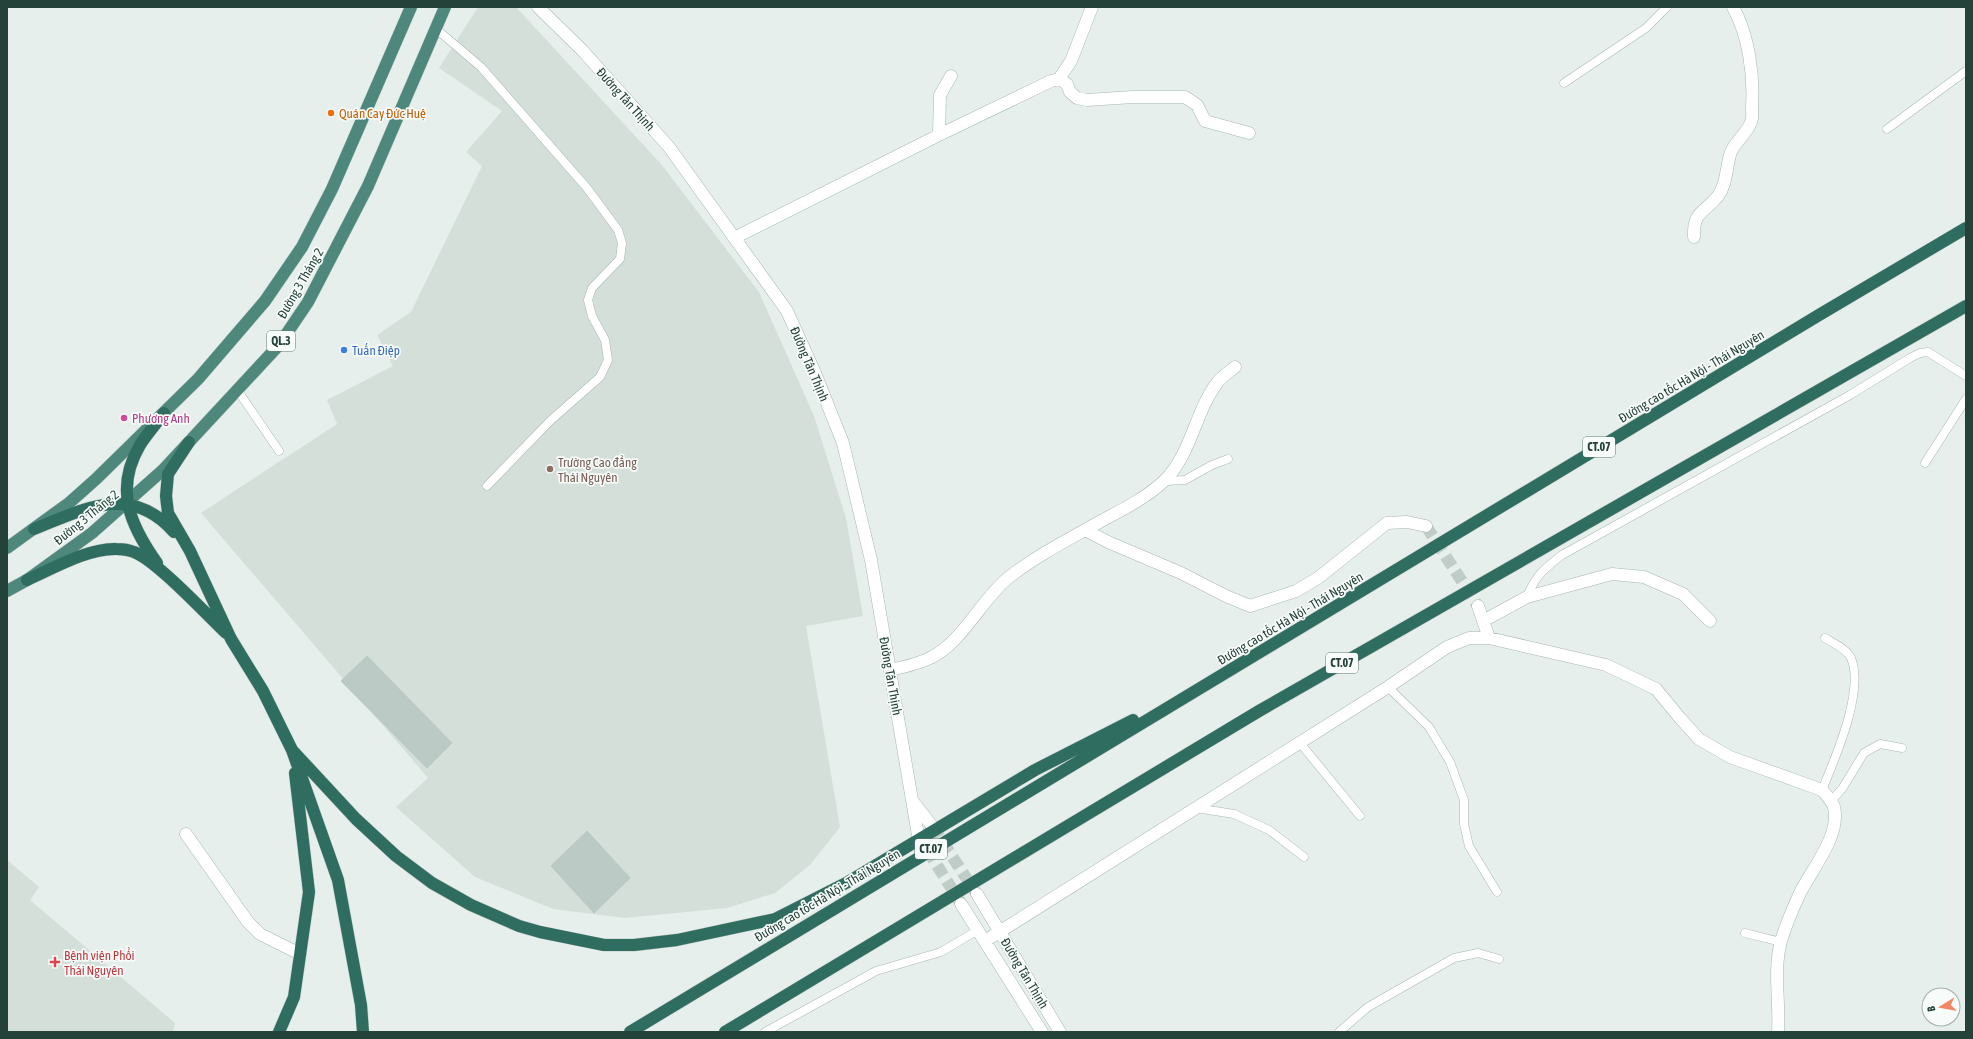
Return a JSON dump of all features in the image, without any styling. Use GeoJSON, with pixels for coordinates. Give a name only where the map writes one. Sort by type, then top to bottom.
{"type":"FeatureCollection","features":[{"type":"Feature","properties":{"kind":"highway","name":"Đường 3 Tháng 2"},"geometry":{"type":"LineString","coordinates":[[7,548],[69,503],[96,480],[198,379],[265,301],[302,247],[332,189],[411,7]]}},
{"type":"Feature","properties":{"kind":"highway","name":"Đường 3 Tháng 2"},"geometry":{"type":"LineString","coordinates":[[7,592],[92,533],[127,503],[163,470],[238,391],[279,345],[308,302],[368,186],[445,7]]}},
{"type":"Feature","properties":{"kind":"highway","name":"Đường cao tốc Hà Nội - Thái Nguyên"},"geometry":{"type":"LineString","coordinates":[[630,1032],[913,860],[1234,669],[1819,315],[1966,228]]}},
{"type":"Feature","properties":{"kind":"highway","name":"CT.07"},"geometry":{"type":"LineString","coordinates":[[725,1032],[1258,711],[1966,306]]}},
{"type":"Feature","properties":{"kind":"highway"},"geometry":{"type":"LineString","coordinates":[[164,413],[140,445],[130,468],[125,487],[127,503],[145,547],[165,574]]}},
{"type":"Feature","properties":{"kind":"highway"},"geometry":{"type":"LineString","coordinates":[[189,442],[168,474],[166,496],[168,513],[190,551],[231,639],[263,691],[292,750],[338,880],[361,1005],[363,1032]]}},
{"type":"Feature","properties":{"kind":"highway"},"geometry":{"type":"LineString","coordinates":[[34,529],[101,506],[127,503],[154,513],[190,551]]}},
{"type":"Feature","properties":{"kind":"highway"},"geometry":{"type":"LineString","coordinates":[[26,580],[73,559],[96,552],[115,549],[135,552],[165,574],[231,639]]}},
{"type":"Feature","properties":{"kind":"highway"},"geometry":{"type":"LineString","coordinates":[[292,750],[356,819],[396,856],[432,883],[471,905],[519,926],[540,932],[604,945],[634,945],[677,940],[775,919],[848,882],[1035,770],[1234,669]]}},
{"type":"Feature","properties":{"kind":"highway"},"geometry":{"type":"LineString","coordinates":[[279,1032],[294,998],[309,892],[292,750]]}},
{"type":"Feature","properties":{"kind":"street","name":"Đường Tân Thịnh"},"geometry":{"type":"LineString","coordinates":[[538,7],[582,50],[669,147],[787,310],[815,373],[843,443],[871,560],[918,835]]}},
{"type":"Feature","properties":{"kind":"street"},"geometry":{"type":"LineString","coordinates":[[734,238],[939,135],[1059,79],[1071,61],[1092,7]]}},
{"type":"Feature","properties":{"kind":"street"},"geometry":{"type":"LineString","coordinates":[[1694,237],[1693,223],[1700,212],[1719,195],[1726,176],[1730,154],[1752,122],[1753,93],[1750,58],[1738,16],[1733,7]]}},
{"type":"Feature","properties":{"kind":"street"},"geometry":{"type":"LineString","coordinates":[[939,135],[940,95],[951,76]]}},
{"type":"Feature","properties":{"kind":"street"},"geometry":{"type":"LineString","coordinates":[[1059,79],[1067,84],[1070,92],[1077,98],[1086,100],[1133,97],[1185,97],[1197,105],[1205,121],[1249,133]]}},
{"type":"Feature","properties":{"kind":"street"},"geometry":{"type":"LineString","coordinates":[[890,670],[908,666],[932,657],[954,639],[981,605],[1007,579],[1037,557],[1130,506],[1165,481],[1179,460],[1195,429],[1205,402],[1214,386],[1235,367]]}},
{"type":"Feature","properties":{"kind":"street"},"geometry":{"type":"LineString","coordinates":[[1085,530],[1108,542],[1181,573],[1226,596],[1250,606],[1296,591],[1318,578],[1387,523],[1407,522],[1426,526]]}},
{"type":"Feature","properties":{"kind":"street"},"geometry":{"type":"LineString","coordinates":[[1483,621],[1527,596],[1612,574],[1644,576],[1683,594],[1710,621]]}},
{"type":"Feature","properties":{"kind":"street"},"geometry":{"type":"LineString","coordinates":[[1478,606],[1489,638]]}},
{"type":"Feature","properties":{"kind":"street"},"geometry":{"type":"LineString","coordinates":[[984,941],[1300,743],[1447,646],[1469,638],[1489,638],[1606,665],[1656,689],[1699,739],[1730,757],[1822,790],[1831,801],[1834,807],[1834,824],[1824,850],[1800,893],[1781,942],[1778,972],[1780,1010],[1778,1032]]}},
{"type":"Feature","properties":{"kind":"street","name":"Đường Tân Thịnh"},"geometry":{"type":"LineString","coordinates":[[913,802],[932,827]]}},
{"type":"Feature","properties":{"kind":"street"},"geometry":{"type":"LineString","coordinates":[[186,834],[248,922],[260,934],[300,954]]}},
{"type":"Feature","properties":{"kind":"street","name":"Đường Tân Thịnh"},"geometry":{"type":"LineString","coordinates":[[977,894],[1001,931],[1060,1032]]}},
{"type":"Feature","properties":{"kind":"street","name":"Đường Tân Thịnh"},"geometry":{"type":"LineString","coordinates":[[961,904],[1042,1032]]}},
{"type":"Feature","properties":{"kind":"lane"},"geometry":{"type":"LineString","coordinates":[[1564,83],[1646,28],[1667,7]]}},
{"type":"Feature","properties":{"kind":"lane"},"geometry":{"type":"LineString","coordinates":[[435,28],[481,67],[587,188],[618,230],[622,243],[620,259],[592,288],[588,300],[592,316],[605,340],[608,360],[600,377],[550,422],[487,486]]}},
{"type":"Feature","properties":{"kind":"lane"},"geometry":{"type":"LineString","coordinates":[[1887,129],[1966,71]]}},
{"type":"Feature","properties":{"kind":"lane"},"geometry":{"type":"LineString","coordinates":[[1527,596],[1532,582],[1543,569],[1562,555],[1850,395],[1910,358],[1920,353],[1928,352],[1966,376]]}},
{"type":"Feature","properties":{"kind":"lane"},"geometry":{"type":"LineString","coordinates":[[238,391],[279,451]]}},
{"type":"Feature","properties":{"kind":"lane"},"geometry":{"type":"LineString","coordinates":[[1925,463],[1966,399]]}},
{"type":"Feature","properties":{"kind":"lane"},"geometry":{"type":"LineString","coordinates":[[1165,481],[1185,480],[1228,459]]}},
{"type":"Feature","properties":{"kind":"lane"},"geometry":{"type":"LineString","coordinates":[[1822,790],[1837,752],[1856,685],[1856,672],[1851,657],[1825,638]]}},
{"type":"Feature","properties":{"kind":"lane"},"geometry":{"type":"LineString","coordinates":[[1388,686],[1429,727],[1450,762],[1464,800],[1464,824],[1470,846],[1497,892]]}},
{"type":"Feature","properties":{"kind":"lane"},"geometry":{"type":"LineString","coordinates":[[1300,743],[1360,816]]}},
{"type":"Feature","properties":{"kind":"lane"},"geometry":{"type":"LineString","coordinates":[[1831,801],[1842,789],[1864,752],[1880,744],[1902,748]]}},
{"type":"Feature","properties":{"kind":"lane"},"geometry":{"type":"LineString","coordinates":[[1196,808],[1234,814],[1241,817],[1269,830],[1304,857]]}},
{"type":"Feature","properties":{"kind":"lane"},"geometry":{"type":"LineString","coordinates":[[765,1032],[876,971],[942,952],[978,930]]}},
{"type":"Feature","properties":{"kind":"lane"},"geometry":{"type":"LineString","coordinates":[[1744,933],[1781,942]]}},
{"type":"Feature","properties":{"kind":"lane"},"geometry":{"type":"LineString","coordinates":[[1339,1032],[1368,1007],[1454,958],[1478,953],[1499,959]]}},
{"type":"Feature","properties":{"kind":"shaded area","name":"Trường Cao đẳng Thái Nguyên"},"geometry":{"type":"Polygon","coordinates":[[[478,7],[516,7],[661,164],[759,292],[814,416],[846,518],[863,616],[806,626],[840,827],[810,865],[775,893],[727,908],[625,918],[553,909],[475,877],[396,807],[428,778],[201,513],[337,424],[327,400],[393,366],[377,335],[411,312],[482,166],[466,152],[502,111],[439,68],[478,7]]]}},
{"type":"Feature","properties":{"kind":"shaded area","name":"Bệnh viện Phổi Thái Nguyên"},"geometry":{"type":"Polygon","coordinates":[[[7,860],[39,887],[30,900],[175,1023],[173,1032],[7,1032],[7,860]]]}},
{"type":"Feature","properties":{"kind":"building"},"geometry":{"type":"Polygon","coordinates":[[[367,656],[452,743],[427,768],[341,681],[367,656]]]}},
{"type":"Feature","properties":{"kind":"building"},"geometry":{"type":"Polygon","coordinates":[[[587,831],[630,878],[594,913],[551,866],[587,831]]]}},
{"type":"Feature","properties":{"kind":"tunnel"},"geometry":{"type":"LineString","coordinates":[[1426,526],[1478,606]]}},
{"type":"Feature","properties":{"kind":"tunnel"},"geometry":{"type":"LineString","coordinates":[[933,827],[976,893]]}},
{"type":"Feature","properties":{"kind":"tunnel"},"geometry":{"type":"LineString","coordinates":[[918,835],[960,902]]}},
{"type":"Feature","properties":{"kind":"place","name":"Quán Cay Đức Huệ"},"geometry":{"type":"Point","coordinates":[331,113]}},
{"type":"Feature","properties":{"kind":"place","name":"Tuấn Điệp"},"geometry":{"type":"Point","coordinates":[344,350]}},
{"type":"Feature","properties":{"kind":"place","name":"Phương Anh"},"geometry":{"type":"Point","coordinates":[124,418]}},
{"type":"Feature","properties":{"kind":"place","name":"Trường Cao đẳng Thái Nguyên"},"geometry":{"type":"Point","coordinates":[550,469]}},
{"type":"Feature","properties":{"kind":"place","name":"Bệnh viện Phổi Thái Nguyên"},"geometry":{"type":"Point","coordinates":[55,962]}}]}
